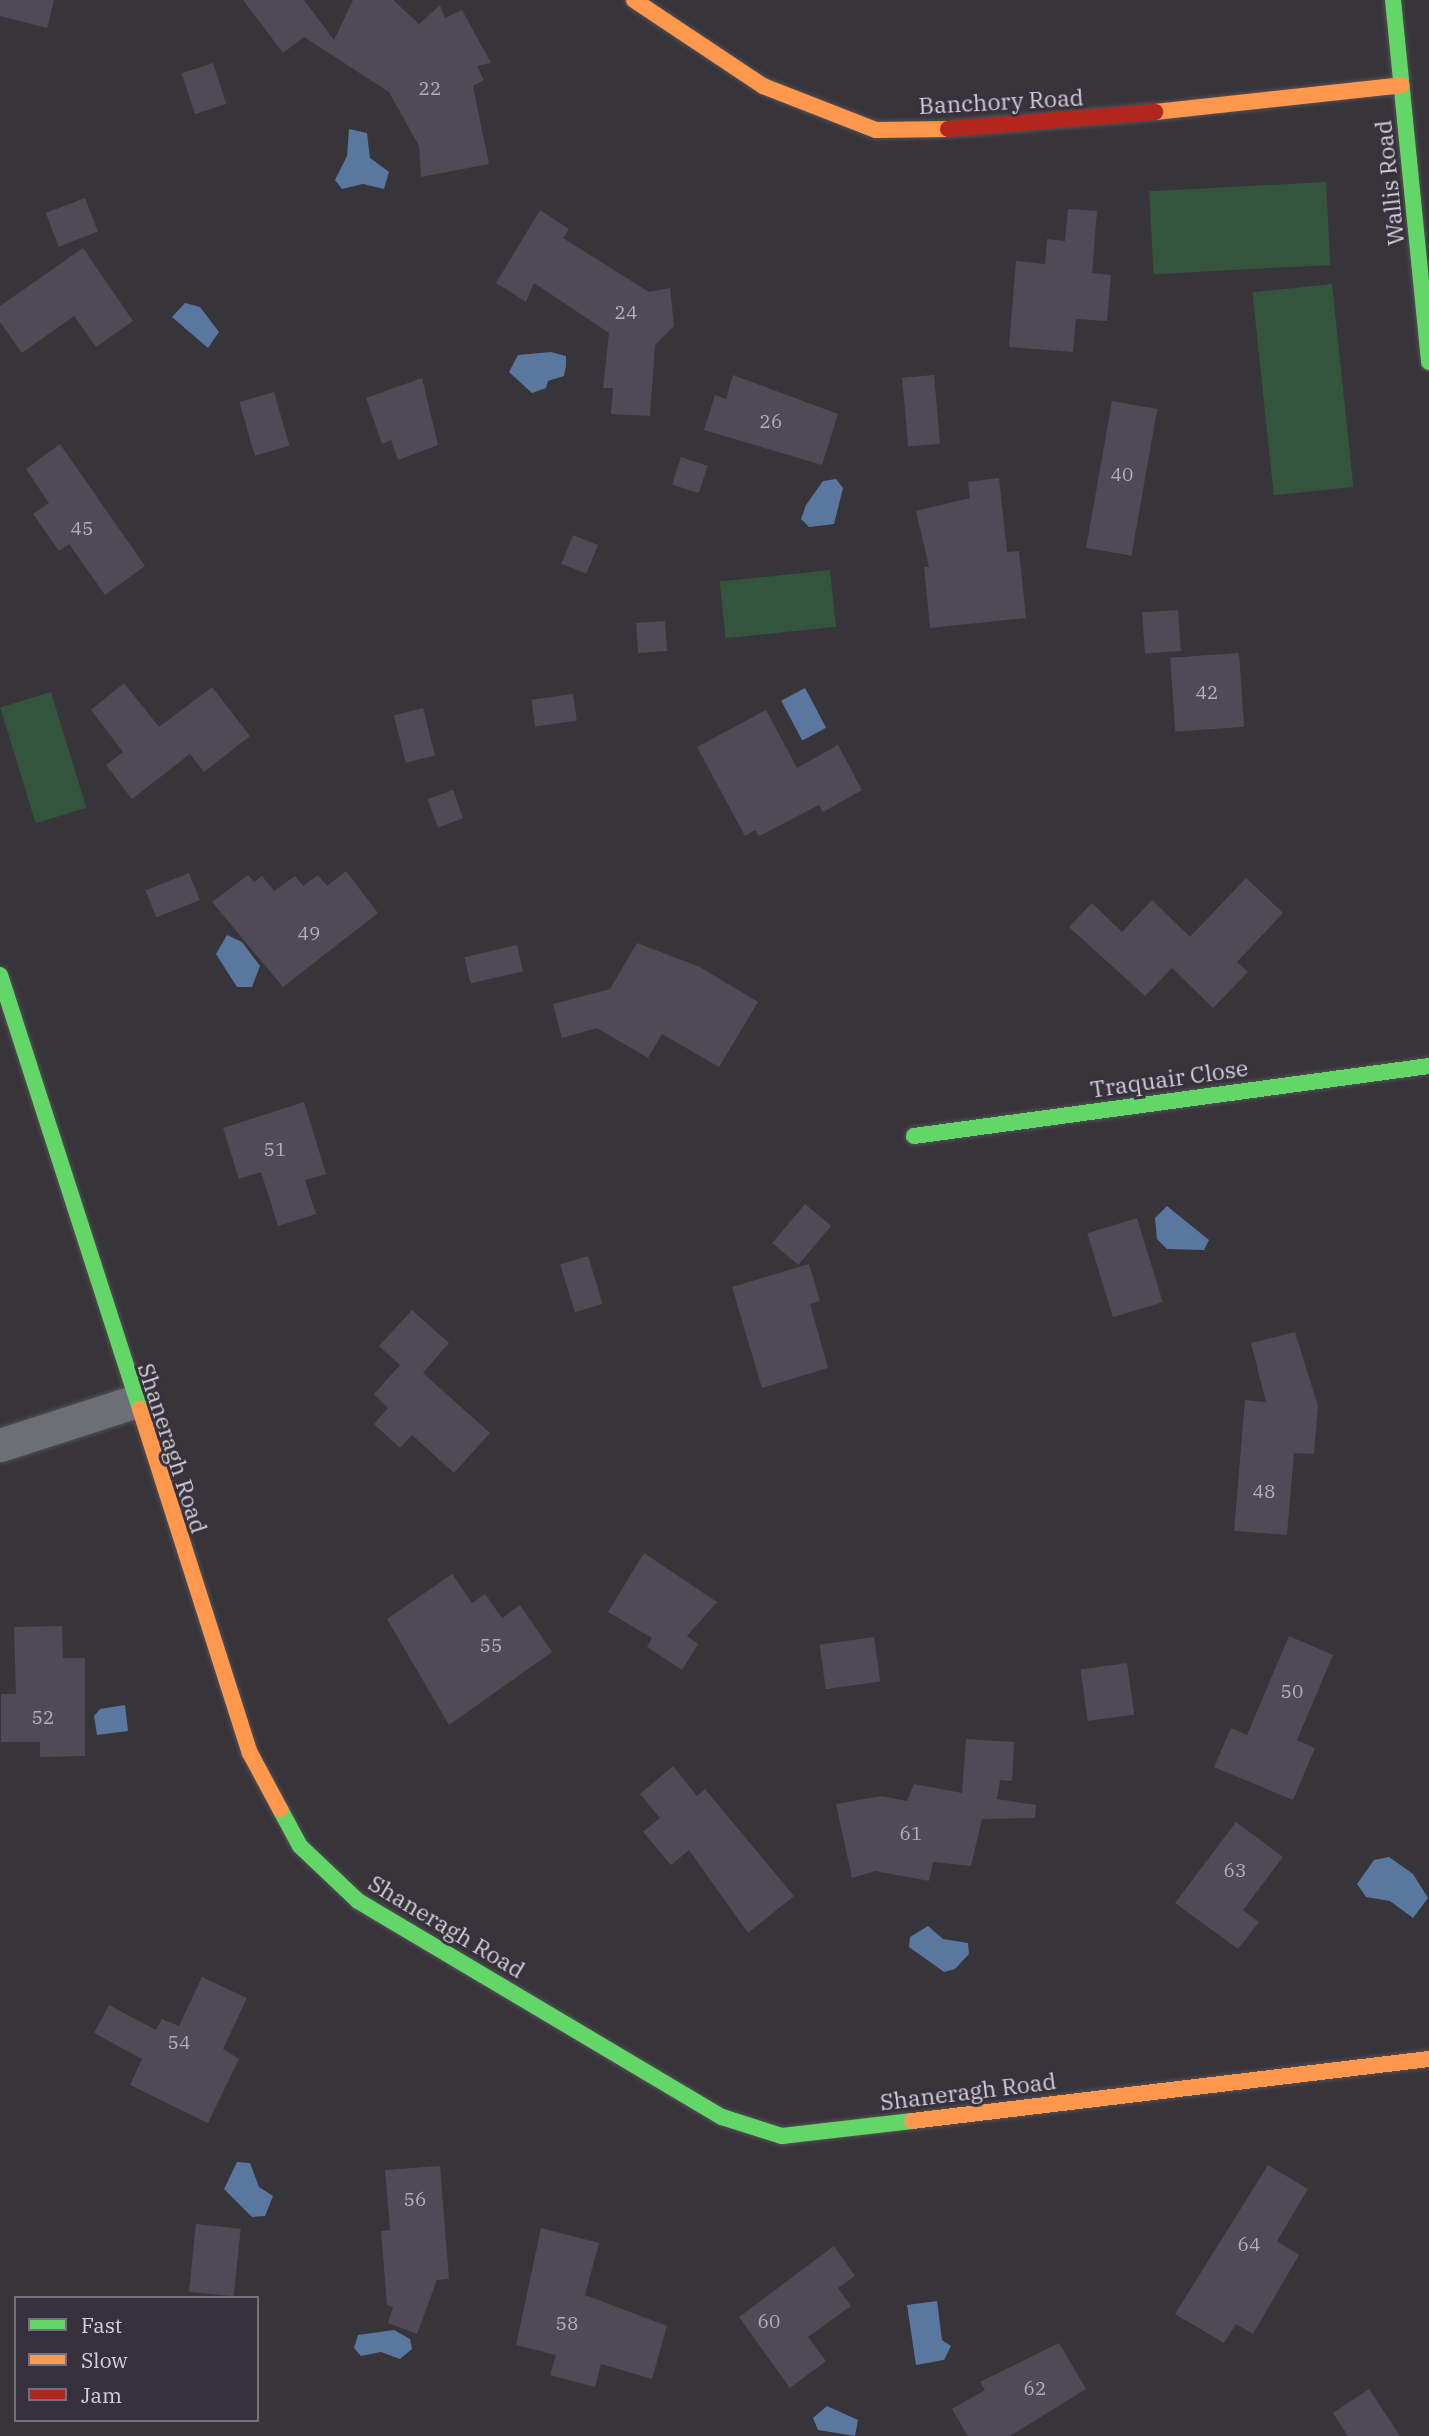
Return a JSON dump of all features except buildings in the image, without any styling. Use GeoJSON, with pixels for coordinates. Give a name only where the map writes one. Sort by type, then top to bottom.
{"type":"FeatureCollection","features":[{"type":"Feature","properties":{"kind":"street","name":"Banchory Road"},"geometry":{"type":"LineString","coordinates":[[634,0],[763,86],[876,130],[1007,128],[1402,85]]}},
{"type":"Feature","properties":{"kind":"street","name":"Wallis Road"},"geometry":{"type":"LineString","coordinates":[[1393,0],[1429,362]]}},
{"type":"Feature","properties":{"kind":"street","name":"Shaneragh Road"},"geometry":{"type":"LineString","coordinates":[[0,975],[133,1402],[250,1752],[300,1846],[358,1901],[722,2117],[782,2136],[1429,2059]]}},
{"type":"Feature","properties":{"kind":"street","name":"Traquair Close"},"geometry":{"type":"LineString","coordinates":[[914,1136],[1429,1066]]}},
{"type":"Feature","properties":{"kind":"street"},"geometry":{"type":"LineString","coordinates":[[0,1445],[133,1402]]}},
{"type":"Feature","properties":{"kind":"green space"},"geometry":{"type":"Polygon","coordinates":[[[1326,182],[1330,265],[1154,274],[1149,191],[1326,182]]]}},
{"type":"Feature","properties":{"kind":"green space"},"geometry":{"type":"Polygon","coordinates":[[[1332,284],[1353,487],[1274,495],[1252,292],[1332,284]]]}},
{"type":"Feature","properties":{"kind":"green space"},"geometry":{"type":"Polygon","coordinates":[[[830,570],[836,627],[726,638],[720,582],[830,570]]]}},
{"type":"Feature","properties":{"kind":"green space"},"geometry":{"type":"Polygon","coordinates":[[[51,692],[86,808],[36,823],[0,707],[51,692]]]}},
{"type":"Feature","properties":{"kind":"water"},"geometry":{"type":"Polygon","coordinates":[[[349,129],[367,133],[370,158],[389,172],[384,189],[363,184],[342,189],[335,180],[347,156],[349,129]]]}},
{"type":"Feature","properties":{"kind":"water"},"geometry":{"type":"Polygon","coordinates":[[[185,303],[200,307],[219,332],[208,348],[172,317],[185,303]]]}},
{"type":"Feature","properties":{"kind":"water"},"geometry":{"type":"Polygon","coordinates":[[[551,352],[566,356],[566,366],[564,376],[548,381],[546,388],[532,393],[509,372],[518,355],[551,352]]]}},
{"type":"Feature","properties":{"kind":"water"},"geometry":{"type":"Polygon","coordinates":[[[836,479],[843,488],[834,524],[809,527],[801,519],[806,505],[823,481],[836,479]]]}},
{"type":"Feature","properties":{"kind":"water"},"geometry":{"type":"Polygon","coordinates":[[[805,688],[826,728],[802,740],[781,701],[805,688]]]}},
{"type":"Feature","properties":{"kind":"water"},"geometry":{"type":"Polygon","coordinates":[[[227,935],[242,942],[260,966],[252,987],[237,987],[216,954],[227,935]]]}},
{"type":"Feature","properties":{"kind":"water"},"geometry":{"type":"Polygon","coordinates":[[[1167,1206],[1209,1240],[1204,1250],[1167,1249],[1157,1239],[1155,1218],[1167,1206]]]}},
{"type":"Feature","properties":{"kind":"water"},"geometry":{"type":"Polygon","coordinates":[[[125,1705],[128,1731],[97,1735],[94,1716],[100,1709],[125,1705]]]}},
{"type":"Feature","properties":{"kind":"water"},"geometry":{"type":"Polygon","coordinates":[[[1389,1857],[1413,1874],[1428,1898],[1413,1918],[1390,1901],[1366,1897],[1357,1884],[1374,1860],[1389,1857]]]}},
{"type":"Feature","properties":{"kind":"water"},"geometry":{"type":"Polygon","coordinates":[[[928,1926],[943,1939],[968,1943],[969,1954],[955,1969],[944,1972],[909,1947],[910,1937],[928,1926]]]}},
{"type":"Feature","properties":{"kind":"water"},"geometry":{"type":"Polygon","coordinates":[[[237,2162],[250,2163],[259,2187],[273,2196],[265,2216],[252,2217],[224,2189],[237,2162]]]}},
{"type":"Feature","properties":{"kind":"water"},"geometry":{"type":"Polygon","coordinates":[[[937,2301],[942,2340],[951,2346],[944,2360],[916,2365],[907,2305],[937,2301]]]}},
{"type":"Feature","properties":{"kind":"water"},"geometry":{"type":"Polygon","coordinates":[[[394,2330],[410,2339],[412,2349],[400,2359],[381,2352],[361,2356],[354,2348],[358,2335],[394,2330]]]}},
{"type":"Feature","properties":{"kind":"water"},"geometry":{"type":"Polygon","coordinates":[[[827,2406],[858,2420],[855,2436],[818,2430],[813,2418],[827,2406]]]}},
{"type":"Feature","properties":{"kind":"traffic: fast"},"geometry":{"type":"LineString","coordinates":[[1393,0],[1429,362]]}},
{"type":"Feature","properties":{"kind":"traffic: fast"},"geometry":{"type":"LineString","coordinates":[[0,975],[140,1409]]}},
{"type":"Feature","properties":{"kind":"traffic: fast"},"geometry":{"type":"LineString","coordinates":[[914,1136],[1429,1066]]}},
{"type":"Feature","properties":{"kind":"traffic: fast"},"geometry":{"type":"LineString","coordinates":[[280,1809],[300,1846],[358,1901],[722,2117],[782,2136],[912,2121]]}},
{"type":"Feature","properties":{"kind":"traffic: slow"},"geometry":{"type":"LineString","coordinates":[[634,0],[763,86],[876,130],[948,129]]}},
{"type":"Feature","properties":{"kind":"traffic: slow"},"geometry":{"type":"LineString","coordinates":[[1155,112],[1402,85]]}},
{"type":"Feature","properties":{"kind":"traffic: slow"},"geometry":{"type":"LineString","coordinates":[[140,1409],[250,1753],[280,1809]]}},
{"type":"Feature","properties":{"kind":"traffic: slow"},"geometry":{"type":"LineString","coordinates":[[912,2121],[1429,2059]]}},
{"type":"Feature","properties":{"kind":"traffic: jam"},"geometry":{"type":"LineString","coordinates":[[948,129],[1155,112]]}}]}
